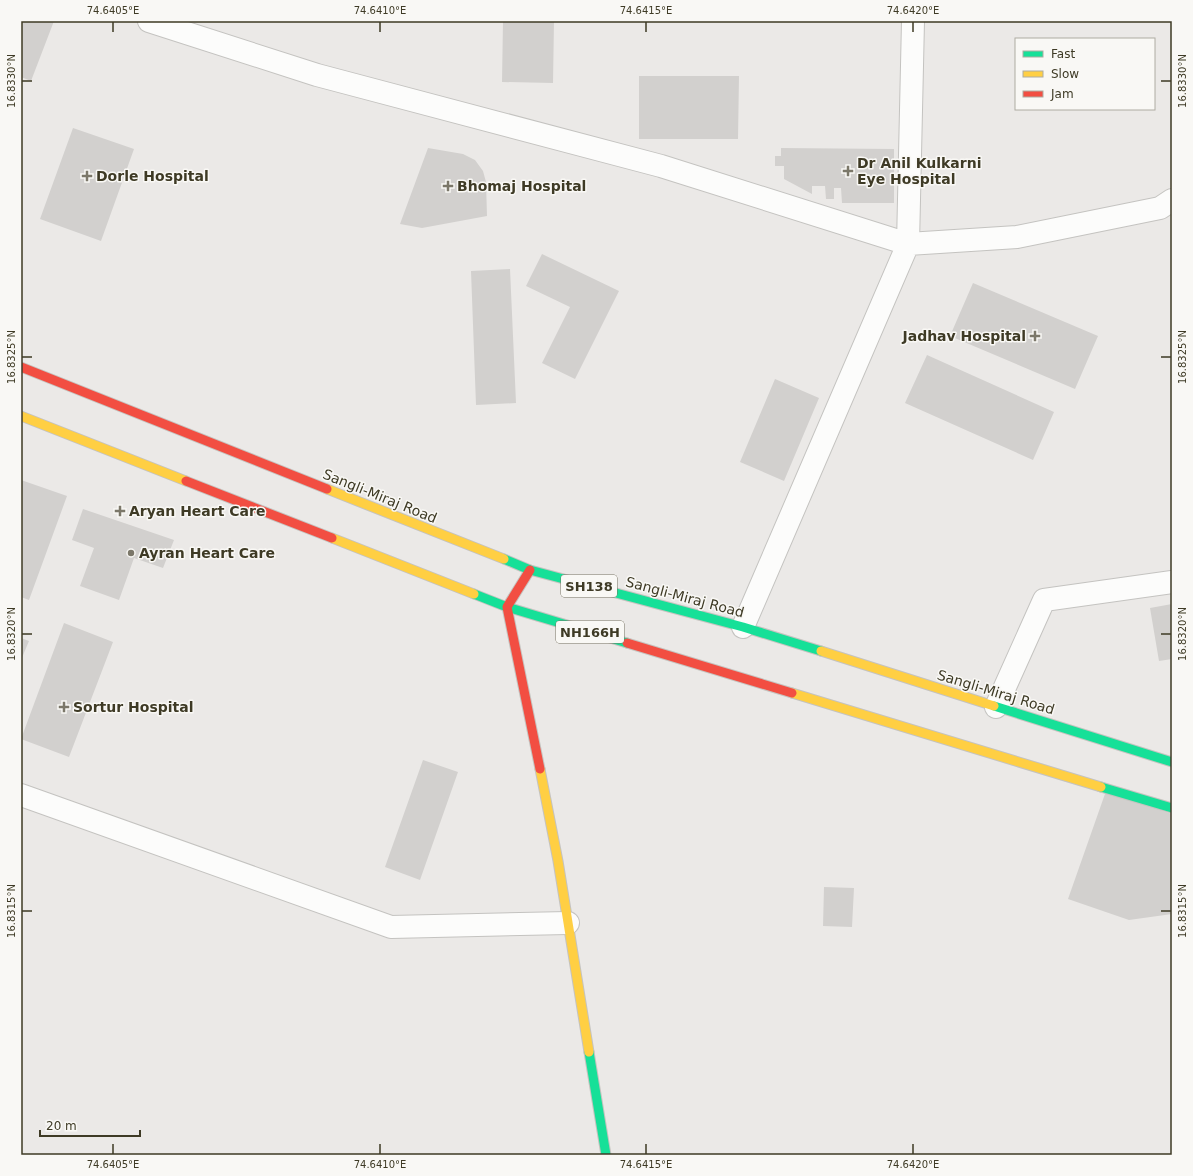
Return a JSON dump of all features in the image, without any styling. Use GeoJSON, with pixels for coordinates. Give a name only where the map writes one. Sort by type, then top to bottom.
{"type":"FeatureCollection","features":[{"type":"Feature","properties":{"kind":"main road","name":"Sangli-Miraj Road"},"geometry":{"type":"LineString","coordinates":[[21,367],[530,570],[743,627],[1172,762]]}},
{"type":"Feature","properties":{"kind":"main road","name":"NH166H"},"geometry":{"type":"LineString","coordinates":[[21,416],[507,607],[1172,808]]}},
{"type":"Feature","properties":{"kind":"main road"},"geometry":{"type":"LineString","coordinates":[[530,570],[507,607],[558,861],[606,1155]]}},
{"type":"Feature","properties":{"kind":"street"},"geometry":{"type":"LineString","coordinates":[[149,21],[317,75],[661,166],[908,244],[1017,237],[1160,208],[1172,200]]}},
{"type":"Feature","properties":{"kind":"street"},"geometry":{"type":"LineString","coordinates":[[743,627],[908,244],[913,21]]}},
{"type":"Feature","properties":{"kind":"street"},"geometry":{"type":"LineString","coordinates":[[996,707],[1044,600],[1172,582]]}},
{"type":"Feature","properties":{"kind":"street"},"geometry":{"type":"LineString","coordinates":[[21,795],[391,927],[568,923]]}},
{"type":"Feature","properties":{"kind":"building"},"geometry":{"type":"Polygon","coordinates":[[[21,21],[54,21],[31,81],[21,77],[21,21]]]}},
{"type":"Feature","properties":{"kind":"building"},"geometry":{"type":"Polygon","coordinates":[[[503,21],[554,21],[553,83],[502,82],[503,21]]]}},
{"type":"Feature","properties":{"kind":"building"},"geometry":{"type":"Polygon","coordinates":[[[639,76],[739,76],[738,139],[639,139],[639,76]]]}},
{"type":"Feature","properties":{"kind":"building"},"geometry":{"type":"Polygon","coordinates":[[[73,128],[134,149],[101,241],[40,219],[73,128]]]}},
{"type":"Feature","properties":{"kind":"building"},"geometry":{"type":"Polygon","coordinates":[[[428,148],[463,154],[475,160],[483,171],[486,182],[487,216],[422,228],[400,224],[428,148]]]}},
{"type":"Feature","properties":{"kind":"building"},"geometry":{"type":"Polygon","coordinates":[[[781,148],[894,149],[894,203],[842,203],[841,188],[834,188],[834,199],[826,199],[825,186],[812,186],[812,194],[784,179],[784,166],[775,166],[775,156],[781,156],[781,148]]]}},
{"type":"Feature","properties":{"kind":"building"},"geometry":{"type":"Polygon","coordinates":[[[542,254],[619,291],[575,379],[542,363],[570,307],[526,286],[542,254]]]}},
{"type":"Feature","properties":{"kind":"building"},"geometry":{"type":"Polygon","coordinates":[[[510,269],[516,403],[476,405],[471,271],[510,269]]]}},
{"type":"Feature","properties":{"kind":"building"},"geometry":{"type":"Polygon","coordinates":[[[973,283],[1098,336],[1075,389],[950,336],[973,283]]]}},
{"type":"Feature","properties":{"kind":"building"},"geometry":{"type":"Polygon","coordinates":[[[927,355],[1054,412],[1033,460],[905,403],[927,355]]]}},
{"type":"Feature","properties":{"kind":"building"},"geometry":{"type":"Polygon","coordinates":[[[775,379],[819,398],[784,481],[740,462],[775,379]]]}},
{"type":"Feature","properties":{"kind":"building"},"geometry":{"type":"Polygon","coordinates":[[[21,480],[67,496],[29,600],[21,597],[21,480]]]}},
{"type":"Feature","properties":{"kind":"building","name":"Ayran Heart Care"},"geometry":{"type":"Polygon","coordinates":[[[83,509],[174,540],[163,568],[134,558],[119,600],[80,586],[94,548],[72,540],[83,509]]]}},
{"type":"Feature","properties":{"kind":"building"},"geometry":{"type":"Polygon","coordinates":[[[1172,604],[1172,659],[1159,661],[1150,608],[1172,604]]]}},
{"type":"Feature","properties":{"kind":"building"},"geometry":{"type":"Polygon","coordinates":[[[64,623],[113,642],[69,757],[21,739],[64,623]]]}},
{"type":"Feature","properties":{"kind":"building"},"geometry":{"type":"Polygon","coordinates":[[[21,638],[29,641],[21,660],[21,638]]]}},
{"type":"Feature","properties":{"kind":"building"},"geometry":{"type":"Polygon","coordinates":[[[423,760],[458,772],[420,880],[385,867],[423,760]]]}},
{"type":"Feature","properties":{"kind":"building"},"geometry":{"type":"Polygon","coordinates":[[[1106,791],[1172,814],[1172,914],[1129,920],[1068,899],[1106,791]]]}},
{"type":"Feature","properties":{"kind":"building"},"geometry":{"type":"Polygon","coordinates":[[[824,887],[854,888],[852,927],[823,926],[824,887]]]}},
{"type":"Feature","properties":{"kind":"traffic: fast"},"geometry":{"type":"LineString","coordinates":[[504,559],[530,570],[743,627],[821,651]]}},
{"type":"Feature","properties":{"kind":"traffic: fast"},"geometry":{"type":"LineString","coordinates":[[474,594],[507,607],[627,643]]}},
{"type":"Feature","properties":{"kind":"traffic: fast"},"geometry":{"type":"LineString","coordinates":[[994,706],[1172,762]]}},
{"type":"Feature","properties":{"kind":"traffic: fast"},"geometry":{"type":"LineString","coordinates":[[1101,787],[1172,808]]}},
{"type":"Feature","properties":{"kind":"traffic: fast"},"geometry":{"type":"LineString","coordinates":[[589,1052],[606,1155]]}},
{"type":"Feature","properties":{"kind":"traffic: slow"},"geometry":{"type":"LineString","coordinates":[[21,416],[186,481]]}},
{"type":"Feature","properties":{"kind":"traffic: slow"},"geometry":{"type":"LineString","coordinates":[[327,489],[504,559]]}},
{"type":"Feature","properties":{"kind":"traffic: slow"},"geometry":{"type":"LineString","coordinates":[[332,538],[474,594]]}},
{"type":"Feature","properties":{"kind":"traffic: slow"},"geometry":{"type":"LineString","coordinates":[[821,651],[994,706]]}},
{"type":"Feature","properties":{"kind":"traffic: slow"},"geometry":{"type":"LineString","coordinates":[[792,693],[1101,787]]}},
{"type":"Feature","properties":{"kind":"traffic: slow"},"geometry":{"type":"LineString","coordinates":[[540,769],[558,861],[589,1052]]}},
{"type":"Feature","properties":{"kind":"traffic: jam"},"geometry":{"type":"LineString","coordinates":[[21,367],[327,489]]}},
{"type":"Feature","properties":{"kind":"traffic: jam"},"geometry":{"type":"LineString","coordinates":[[186,481],[332,538]]}},
{"type":"Feature","properties":{"kind":"traffic: jam"},"geometry":{"type":"LineString","coordinates":[[530,570],[507,607],[540,769]]}},
{"type":"Feature","properties":{"kind":"traffic: jam"},"geometry":{"type":"LineString","coordinates":[[627,643],[792,693]]}},
{"type":"Feature","properties":{"kind":"place","name":"Dr Anil Kulkarni Eye Hospital"},"geometry":{"type":"Point","coordinates":[848,171]}},
{"type":"Feature","properties":{"kind":"place","name":"Dorle Hospital"},"geometry":{"type":"Point","coordinates":[87,176]}},
{"type":"Feature","properties":{"kind":"place","name":"Bhomaj Hospital"},"geometry":{"type":"Point","coordinates":[448,186]}},
{"type":"Feature","properties":{"kind":"place","name":"Jadhav Hospital"},"geometry":{"type":"Point","coordinates":[1035,336]}},
{"type":"Feature","properties":{"kind":"place","name":"Aryan Heart Care"},"geometry":{"type":"Point","coordinates":[120,511]}},
{"type":"Feature","properties":{"kind":"place","name":"Ayran Heart Care"},"geometry":{"type":"Point","coordinates":[131,553]}},
{"type":"Feature","properties":{"kind":"place","name":"Sortur Hospital"},"geometry":{"type":"Point","coordinates":[64,707]}}]}
